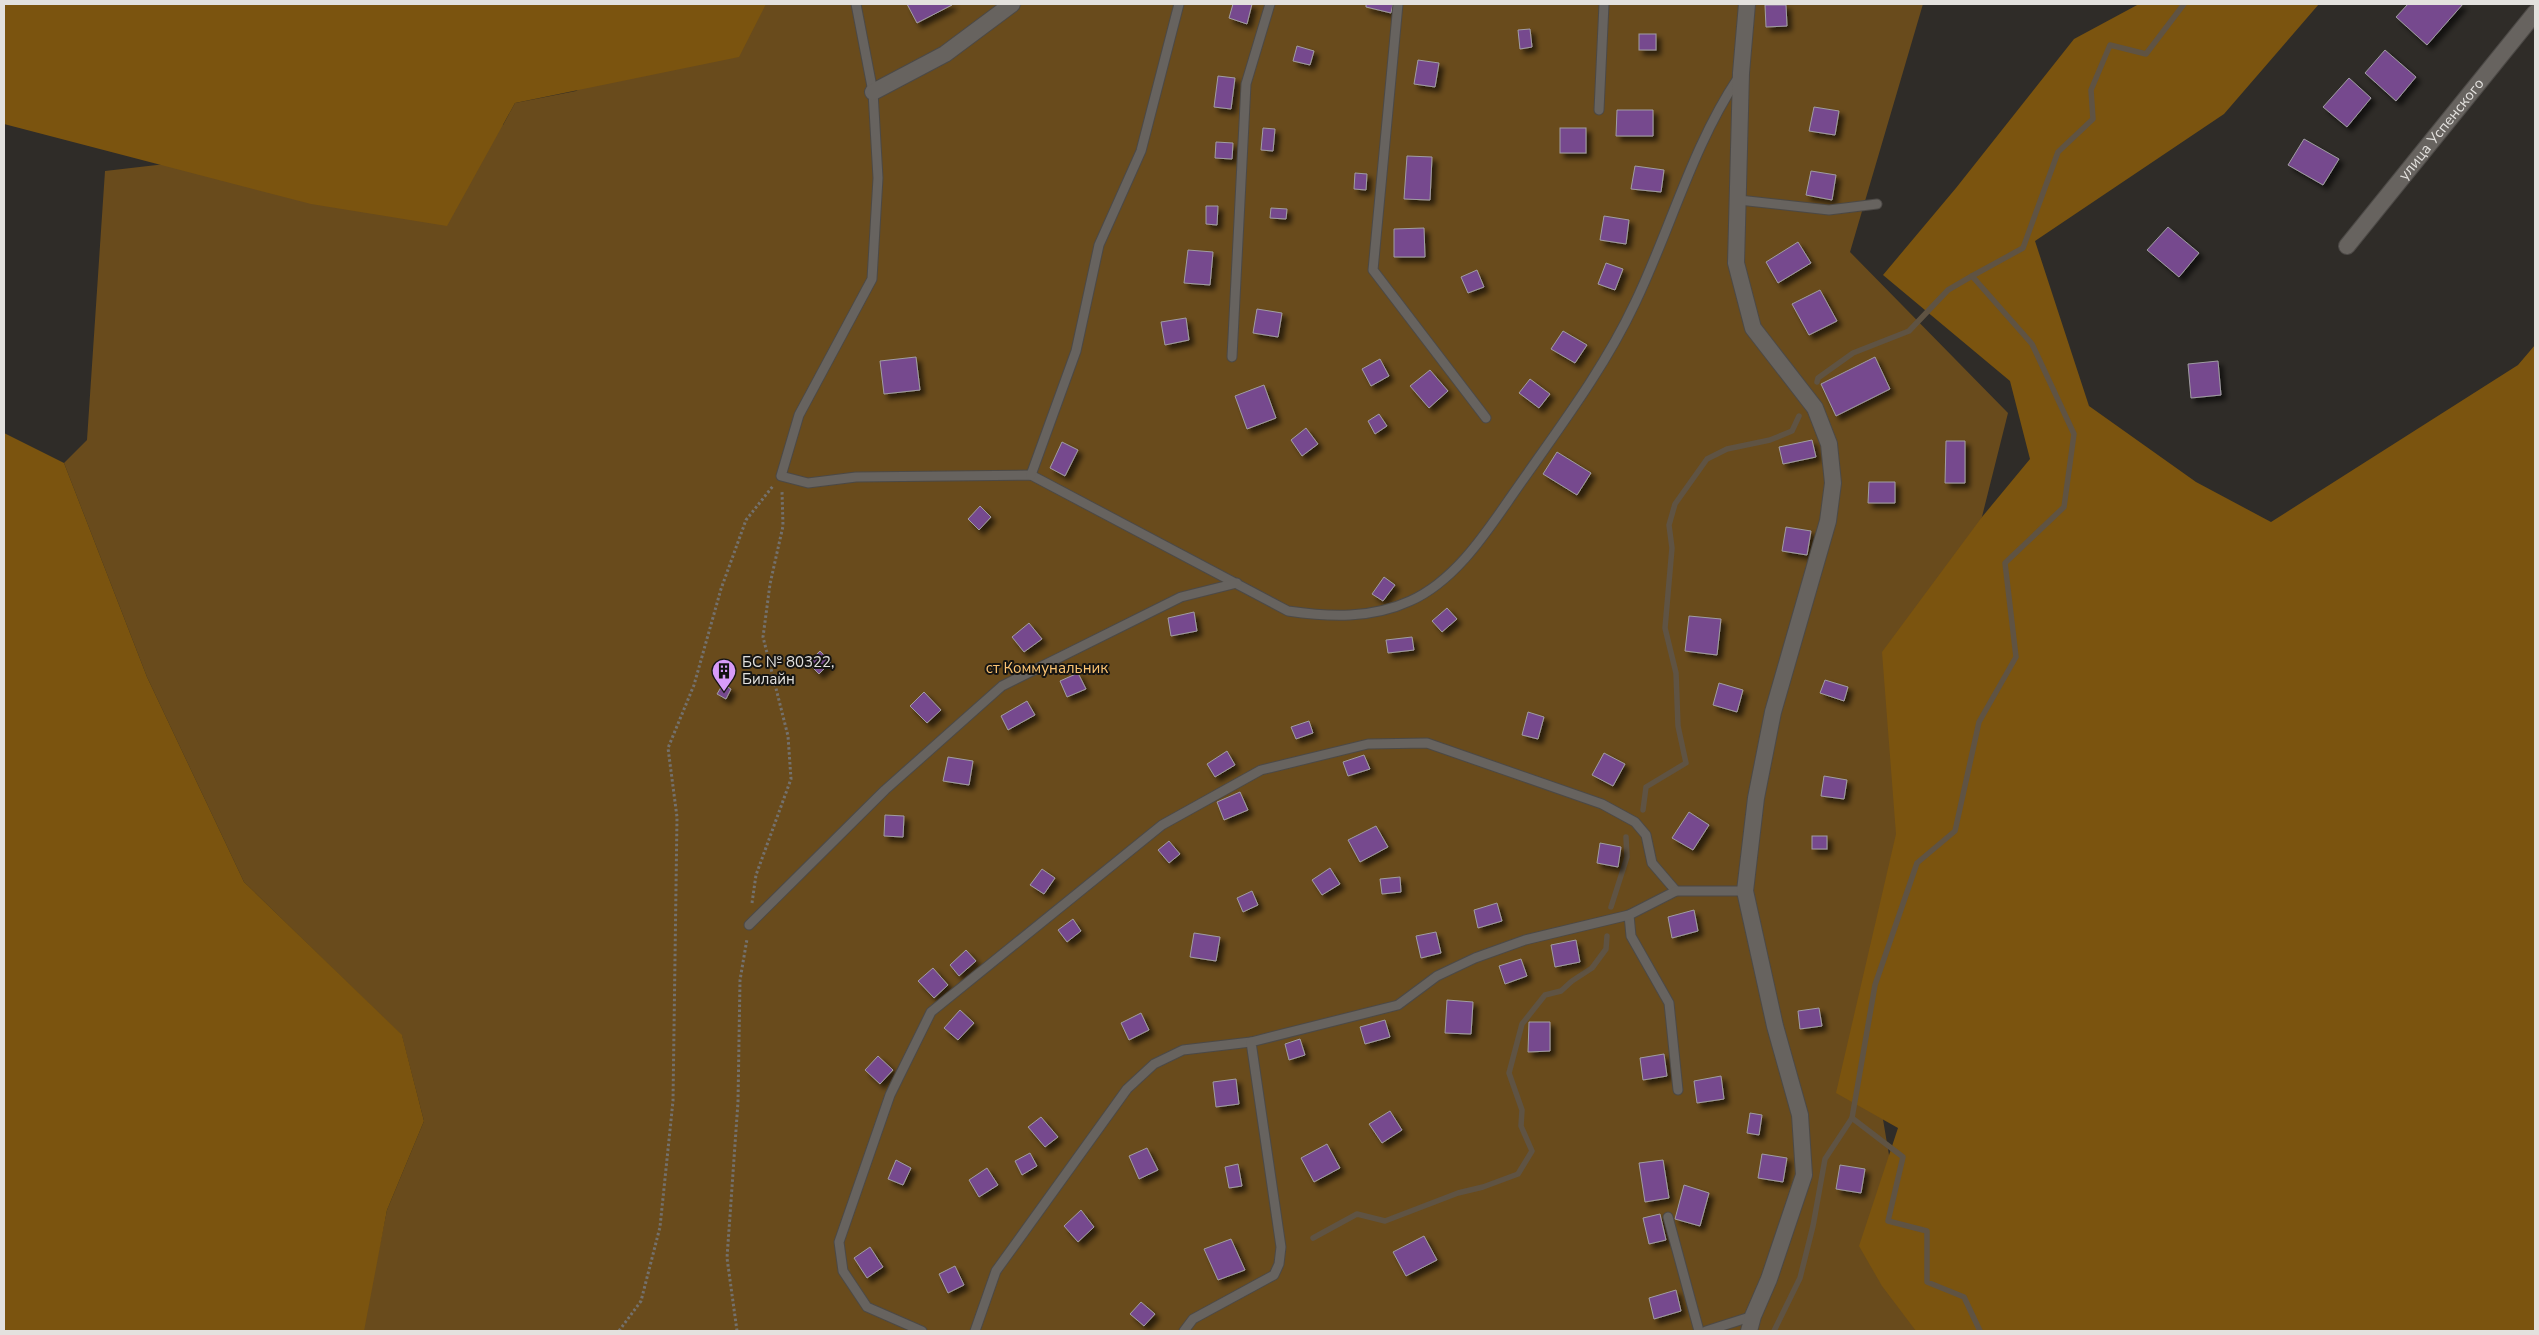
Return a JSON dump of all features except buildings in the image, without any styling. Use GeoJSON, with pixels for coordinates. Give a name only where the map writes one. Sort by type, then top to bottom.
{"type":"FeatureCollection","features":[{"type":"Feature","properties":{"kind":"street"},"geometry":{"type":"LineString","coordinates":[[873,92],[945,54],[1012,4]]}},
{"type":"Feature","properties":{"kind":"street"},"geometry":{"type":"LineString","coordinates":[[1747,4],[1741,73],[1736,263],[1753,328],[1814,408],[1829,444],[1833,483],[1828,521],[1773,712],[1756,798],[1745,891],[1775,1026],[1800,1115],[1804,1174],[1769,1279],[1751,1324]]}},
{"type":"Feature","properties":{"kind":"street","name":"улица Успенского"},"geometry":{"type":"LineString","coordinates":[[2346,246],[2535,13]]}},
{"type":"Feature","properties":{"kind":"lane"},"geometry":{"type":"LineString","coordinates":[[856,4],[873,92],[878,178],[872,279],[800,415],[781,476],[808,483],[856,477],[1031,475],[1288,611],[1327,617],[1367,614],[1410,601],[1450,575],[1501,511],[1587,388],[1635,304],[1716,111],[1741,73]]}},
{"type":"Feature","properties":{"kind":"lane"},"geometry":{"type":"LineString","coordinates":[[1031,475],[1076,351],[1099,245],[1141,151],[1180,4]]}},
{"type":"Feature","properties":{"kind":"lane"},"geometry":{"type":"LineString","coordinates":[[1232,357],[1246,84],[1270,4]]}},
{"type":"Feature","properties":{"kind":"lane"},"geometry":{"type":"LineString","coordinates":[[1398,4],[1373,270],[1486,418]]}},
{"type":"Feature","properties":{"kind":"lane"},"geometry":{"type":"LineString","coordinates":[[1599,110],[1604,4]]}},
{"type":"Feature","properties":{"kind":"lane"},"geometry":{"type":"LineString","coordinates":[[1739,200],[1829,210],[1877,204]]}},
{"type":"Feature","properties":{"kind":"lane"},"geometry":{"type":"LineString","coordinates":[[749,926],[885,790],[1002,686],[1181,597],[1237,583]]}},
{"type":"Feature","properties":{"kind":"lane"},"geometry":{"type":"LineString","coordinates":[[922,1331],[867,1306],[843,1271],[841,1262],[839,1242],[890,1095],[931,1012],[1162,825],[1261,770],[1368,744],[1427,743],[1602,804],[1635,822],[1646,835],[1652,862],[1676,891]]}},
{"type":"Feature","properties":{"kind":"lane"},"geometry":{"type":"LineString","coordinates":[[975,1331],[996,1271],[1127,1089],[1154,1064],[1183,1050],[1251,1042],[1398,1005],[1437,976],[1475,958],[1525,940],[1629,915],[1676,891],[1745,891]]}},
{"type":"Feature","properties":{"kind":"lane"},"geometry":{"type":"LineString","coordinates":[[1629,915],[1631,936],[1669,1003],[1678,1090]]}},
{"type":"Feature","properties":{"kind":"lane"},"geometry":{"type":"LineString","coordinates":[[1184,1331],[1193,1319],[1274,1275],[1279,1264],[1281,1247],[1251,1042]]}},
{"type":"Feature","properties":{"kind":"lane"},"geometry":{"type":"LineString","coordinates":[[1668,1217],[1699,1331]]}},
{"type":"Feature","properties":{"kind":"lane"},"geometry":{"type":"LineString","coordinates":[[1706,1331],[1751,1324]]}},
{"type":"Feature","properties":{"kind":"path"},"geometry":{"type":"LineString","coordinates":[[619,1331],[641,1301],[660,1227],[673,1101],[677,818],[668,748],[694,685],[721,589],[746,520],[781,476]]}},
{"type":"Feature","properties":{"kind":"green space","name":"ст Коммунальник"},"geometry":{"type":"Polygon","coordinates":[[[715,4],[1923,4],[1850,252],[2008,413],[1862,995],[1901,1226],[1970,1331],[362,1331],[387,1210],[424,1121],[402,1036],[244,882],[147,677],[64,463],[87,440],[105,171],[503,125],[515,103],[576,91],[715,4]]]}},
{"type":"Feature","properties":{"kind":"shaded area"},"geometry":{"type":"Polygon","coordinates":[[[4,4],[766,4],[739,57],[515,103],[447,226],[311,204],[4,124],[4,4]]]}},
{"type":"Feature","properties":{"kind":"shaded area"},"geometry":{"type":"Polygon","coordinates":[[[2139,4],[2319,4],[2224,114],[2035,241],[2089,406],[2196,482],[2271,522],[2518,365],[2535,345],[2535,1331],[1916,1331],[1882,1286],[1859,1246],[1898,1128],[1836,1093],[1896,834],[1882,652],[1982,517],[2030,459],[2010,381],[1883,275],[1956,188],[2074,39],[2139,4]]]}},
{"type":"Feature","properties":{"kind":"shaded area"},"geometry":{"type":"Polygon","coordinates":[[[4,433],[64,463],[147,677],[244,882],[402,1035],[424,1121],[387,1210],[364,1331],[4,1331],[4,433]]]}},
{"type":"Feature","properties":{"kind":"waterway"},"geometry":{"type":"LineString","coordinates":[[1980,1331],[1964,1297],[1927,1282],[1927,1231],[1888,1221],[1903,1157],[1852,1118],[1875,985],[1917,863],[1955,831],[1979,722],[2016,657],[2005,563],[2064,507],[2074,434],[2032,344],[1972,276],[2023,248],[2058,152],[2093,119],[2091,90],[2110,45],[2146,54],[2184,4]]}},
{"type":"Feature","properties":{"kind":"waterway"},"geometry":{"type":"LineString","coordinates":[[1817,382],[1818,378],[1853,353],[1909,331],[1948,290],[1972,276]]}},
{"type":"Feature","properties":{"kind":"waterway"},"geometry":{"type":"LineString","coordinates":[[1643,810],[1646,787],[1686,763],[1678,726],[1676,673],[1665,628],[1672,548],[1669,525],[1675,504],[1707,459],[1727,449],[1770,440],[1792,431],[1799,416]]}},
{"type":"Feature","properties":{"kind":"waterway"},"geometry":{"type":"LineString","coordinates":[[1611,907],[1627,857],[1626,837]]}},
{"type":"Feature","properties":{"kind":"waterway"},"geometry":{"type":"LineString","coordinates":[[1313,1238],[1357,1214],[1385,1221],[1458,1193],[1483,1187],[1518,1174],[1532,1151],[1521,1126],[1522,1110],[1509,1073],[1522,1024],[1545,995],[1561,991],[1592,968],[1606,949],[1607,936]]}},
{"type":"Feature","properties":{"kind":"waterway"},"geometry":{"type":"LineString","coordinates":[[1774,1331],[1800,1278],[1813,1226],[1825,1159],[1852,1118]]}},
{"type":"Feature","properties":{"kind":"place","name":"БС № 80322, Билайн"},"geometry":{"type":"Point","coordinates":[724,692]}}]}
